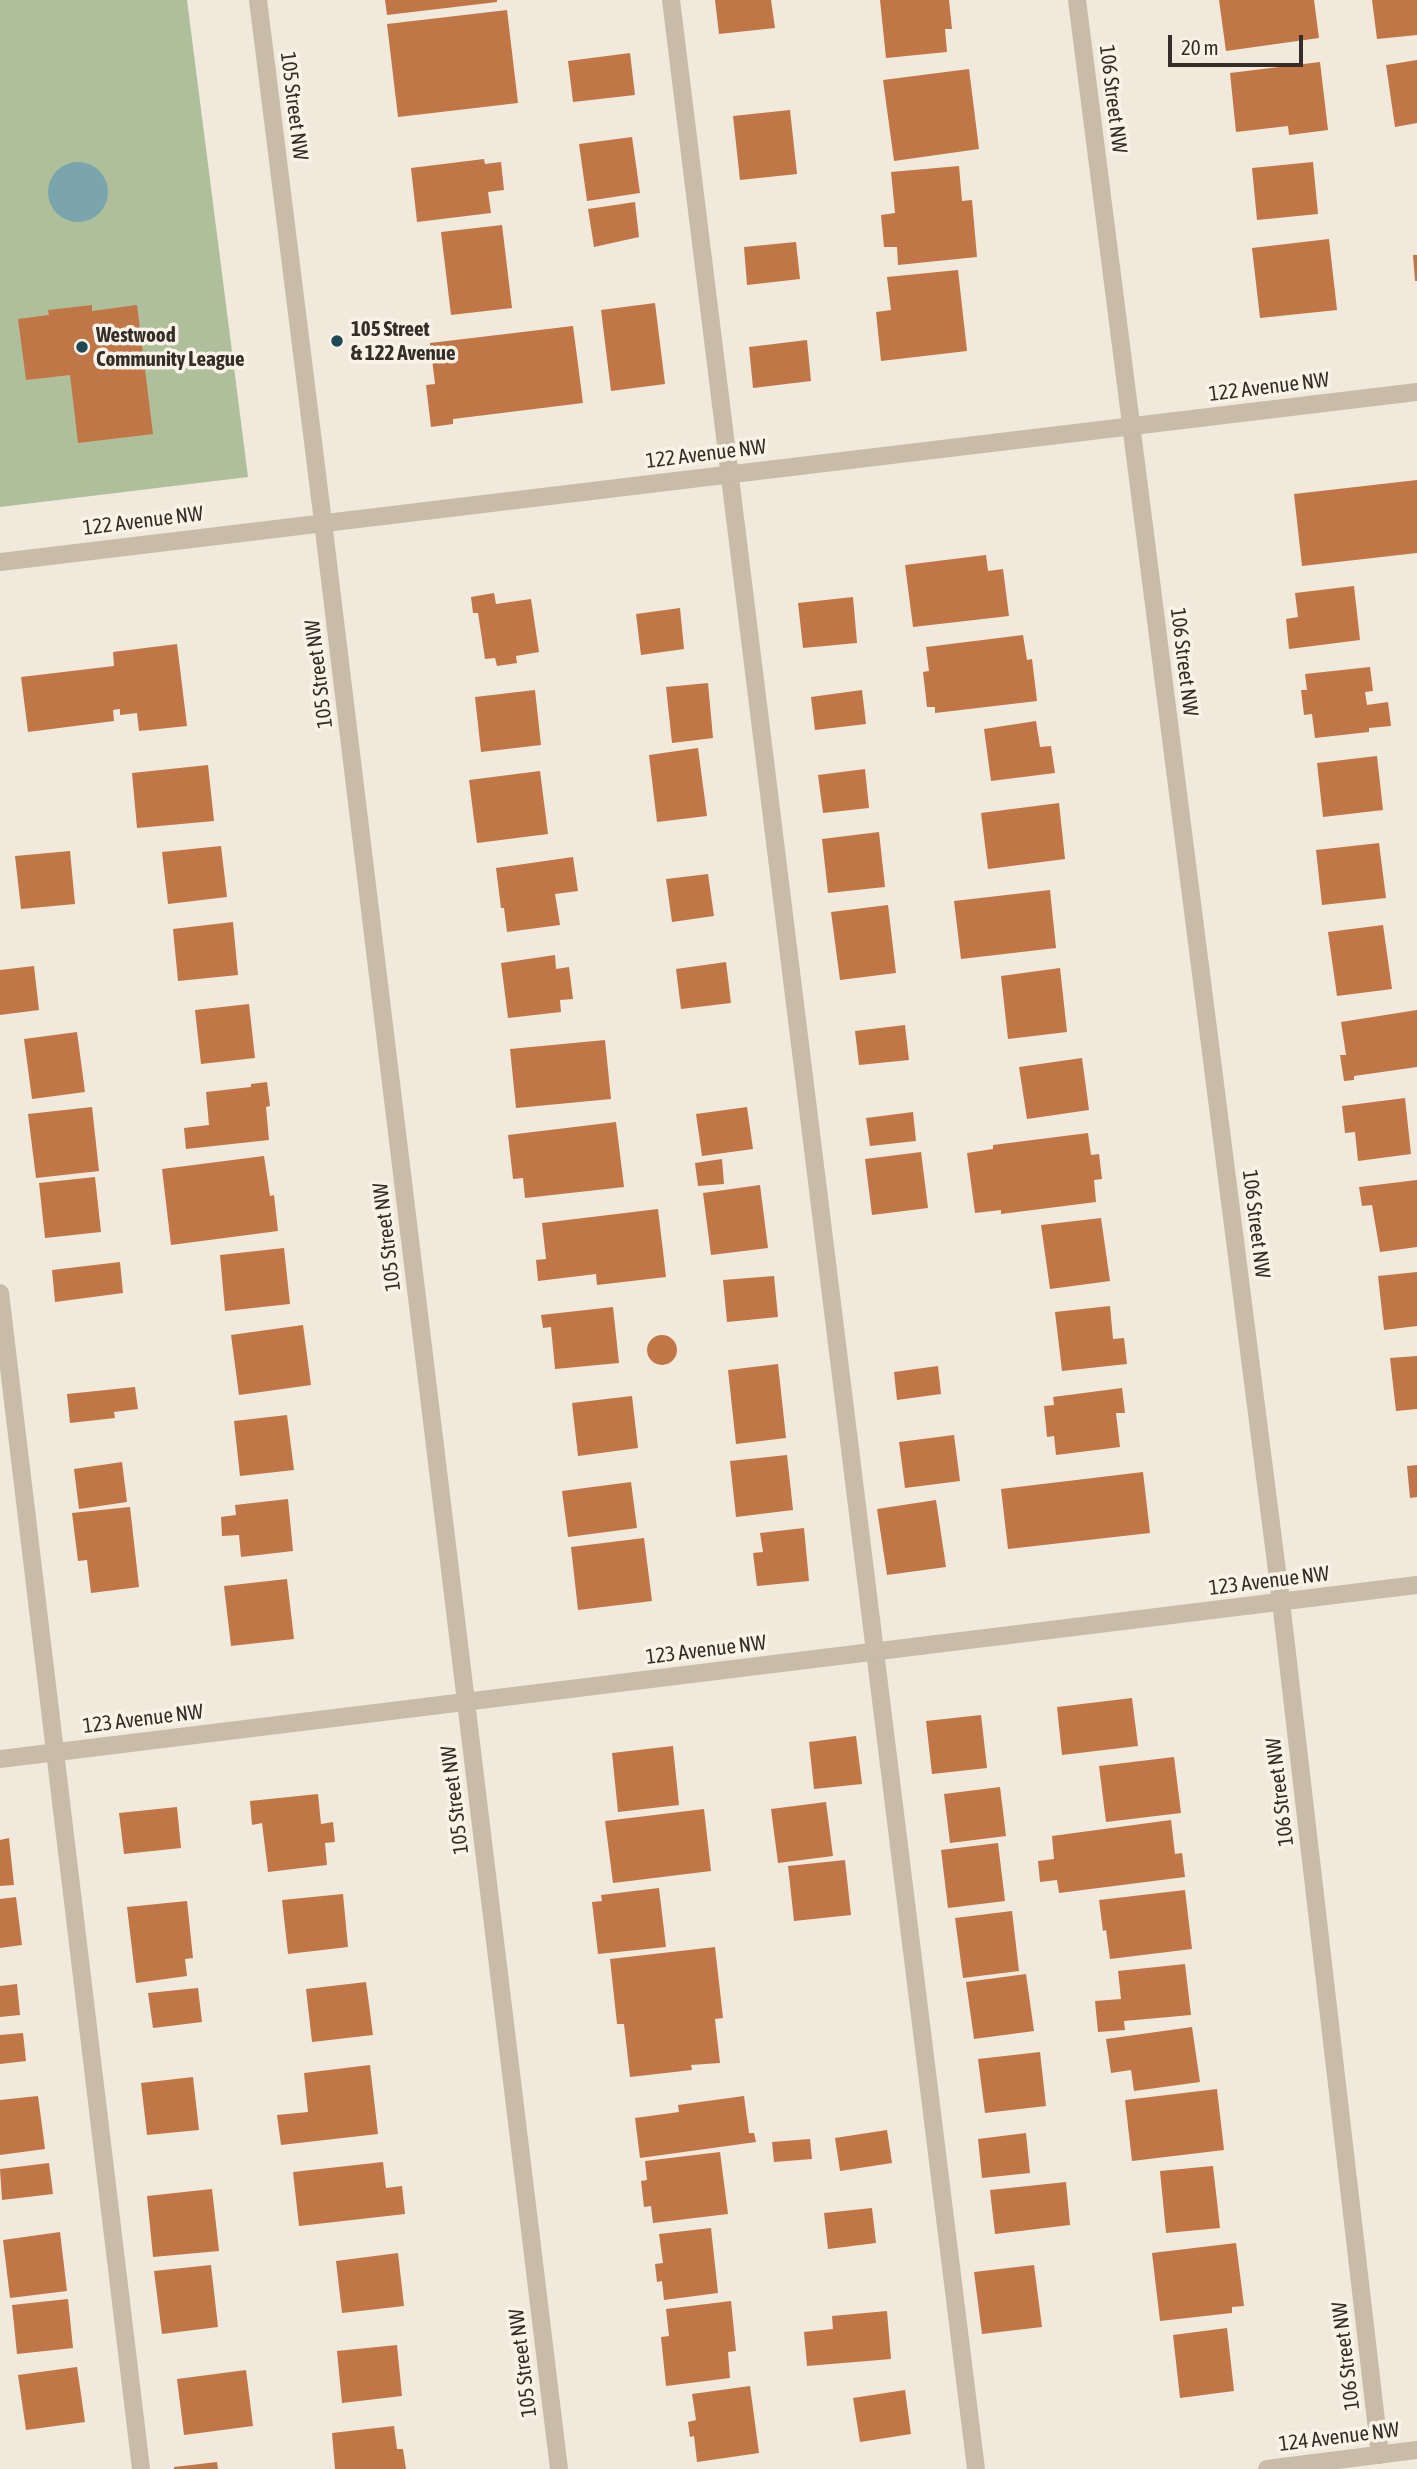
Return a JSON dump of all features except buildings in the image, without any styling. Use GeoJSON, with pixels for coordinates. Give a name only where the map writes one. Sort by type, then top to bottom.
{"type":"FeatureCollection","features":[{"type":"Feature","properties":{"kind":"street","name":"105 Street NW"},"geometry":{"type":"LineString","coordinates":[[258,0],[559,2469]]}},
{"type":"Feature","properties":{"kind":"street"},"geometry":{"type":"LineString","coordinates":[[671,0],[976,2469]]}},
{"type":"Feature","properties":{"kind":"street","name":"106 Street NW"},"geometry":{"type":"LineString","coordinates":[[1077,0],[1281,1602],[1380,2455]]}},
{"type":"Feature","properties":{"kind":"street","name":"122 Avenue NW"},"geometry":{"type":"LineString","coordinates":[[0,562],[1417,392]]}},
{"type":"Feature","properties":{"kind":"street"},"geometry":{"type":"LineString","coordinates":[[0,1293],[141,2469]]}},
{"type":"Feature","properties":{"kind":"street","name":"123 Avenue NW"},"geometry":{"type":"LineString","coordinates":[[0,1759],[1417,1585]]}},
{"type":"Feature","properties":{"kind":"street","name":"124 Avenue NW"},"geometry":{"type":"LineString","coordinates":[[1267,2469],[1417,2450]]}},
{"type":"Feature","properties":{"kind":"green space"},"geometry":{"type":"Polygon","coordinates":[[[0,0],[187,0],[248,477],[0,507],[0,0]]]}},
{"type":"Feature","properties":{"kind":"water"},"geometry":{"type":"Polygon","coordinates":[[[72,162],[84,162],[103,175],[108,192],[106,204],[95,217],[84,222],[72,222],[53,209],[48,198],[48,186],[61,167],[72,162]]]}},
{"type":"Feature","properties":{"kind":"place","name":"105 Street & 122 Avenue"},"geometry":{"type":"Point","coordinates":[337,341]}},
{"type":"Feature","properties":{"kind":"place","name":"Westwood Community League"},"geometry":{"type":"Point","coordinates":[82,347]}}]}
